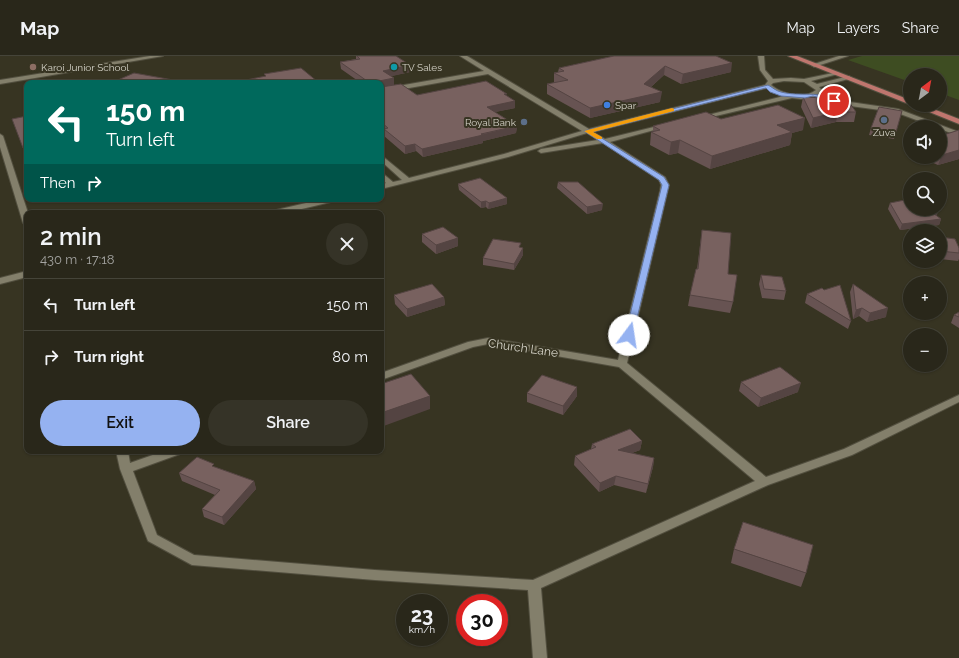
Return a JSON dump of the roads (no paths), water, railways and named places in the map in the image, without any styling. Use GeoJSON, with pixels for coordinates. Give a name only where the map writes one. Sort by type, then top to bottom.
{"type":"FeatureCollection","features":[{"type":"Feature","properties":{"kind":"highway"},"geometry":{"type":"LineString","coordinates":[[791,56],[903,100]]}},
{"type":"Feature","properties":{"kind":"highway"},"geometry":{"type":"LineString","coordinates":[[934,112],[959,122]]}},
{"type":"Feature","properties":{"kind":"street"},"geometry":{"type":"LineString","coordinates":[[0,82],[160,56]]}},
{"type":"Feature","properties":{"kind":"street"},"geometry":{"type":"LineString","coordinates":[[463,56],[588,131],[662,179],[665,185],[622,364],[764,482]]}},
{"type":"Feature","properties":{"kind":"street"},"geometry":{"type":"LineString","coordinates":[[761,56],[761,68],[763,73],[772,81]]}},
{"type":"Feature","properties":{"kind":"street"},"geometry":{"type":"LineString","coordinates":[[814,65],[845,56]]}},
{"type":"Feature","properties":{"kind":"street"},"geometry":{"type":"LineString","coordinates":[[384,84],[485,70]]}},
{"type":"Feature","properties":{"kind":"street"},"geometry":{"type":"LineString","coordinates":[[384,90],[485,70]]}},
{"type":"Feature","properties":{"kind":"street"},"geometry":{"type":"LineString","coordinates":[[802,81],[836,73]]}},
{"type":"Feature","properties":{"kind":"street"},"geometry":{"type":"LineString","coordinates":[[384,186],[506,156],[588,131],[677,111],[768,86],[768,83],[772,81],[786,79],[802,81],[816,86],[849,78]]}},
{"type":"Feature","properties":{"kind":"street"},"geometry":{"type":"LineString","coordinates":[[399,82],[405,87]]}},
{"type":"Feature","properties":{"kind":"street"},"geometry":{"type":"LineString","coordinates":[[768,86],[772,90],[781,94],[793,96],[813,95],[843,102],[896,110],[959,134]]}},
{"type":"Feature","properties":{"kind":"street"},"geometry":{"type":"LineString","coordinates":[[813,95],[819,90],[816,86]]}},
{"type":"Feature","properties":{"kind":"street"},"geometry":{"type":"LineString","coordinates":[[692,120],[793,96]]}},
{"type":"Feature","properties":{"kind":"street"},"geometry":{"type":"LineString","coordinates":[[506,156],[604,141],[670,125]]}},
{"type":"Feature","properties":{"kind":"street"},"geometry":{"type":"LineString","coordinates":[[0,136],[24,212]]}},
{"type":"Feature","properties":{"kind":"street"},"geometry":{"type":"LineString","coordinates":[[384,160],[407,180]]}},
{"type":"Feature","properties":{"kind":"street"},"geometry":{"type":"LineString","coordinates":[[384,177],[392,184]]}},
{"type":"Feature","properties":{"kind":"street"},"geometry":{"type":"LineString","coordinates":[[287,210],[320,202]]}},
{"type":"Feature","properties":{"kind":"street"},"geometry":{"type":"LineString","coordinates":[[0,281],[24,275]]}},
{"type":"Feature","properties":{"kind":"street","name":"Church Lane"},"geometry":{"type":"LineString","coordinates":[[384,376],[471,344],[488,341],[622,364]]}},
{"type":"Feature","properties":{"kind":"street"},"geometry":{"type":"LineString","coordinates":[[123,454],[126,469],[152,538],[192,560],[375,575],[534,585],[764,482],[848,452],[959,398]]}},
{"type":"Feature","properties":{"kind":"street"},"geometry":{"type":"LineString","coordinates":[[126,469],[168,454]]}},
{"type":"Feature","properties":{"kind":"street"},"geometry":{"type":"LineString","coordinates":[[534,585],[540,658]]}},
{"type":"Feature","properties":{"kind":"place","name":"Karoi Junior School"},"geometry":{"type":"Point","coordinates":[33,67]}},
{"type":"Feature","properties":{"kind":"place","name":"TV Sales"},"geometry":{"type":"Point","coordinates":[394,67]}},
{"type":"Feature","properties":{"kind":"place","name":"Spar"},"geometry":{"type":"Point","coordinates":[607,105]}},
{"type":"Feature","properties":{"kind":"place","name":"Zuva"},"geometry":{"type":"Point","coordinates":[884,120]}},
{"type":"Feature","properties":{"kind":"place","name":"Royal Bank"},"geometry":{"type":"Point","coordinates":[524,122]}}]}
